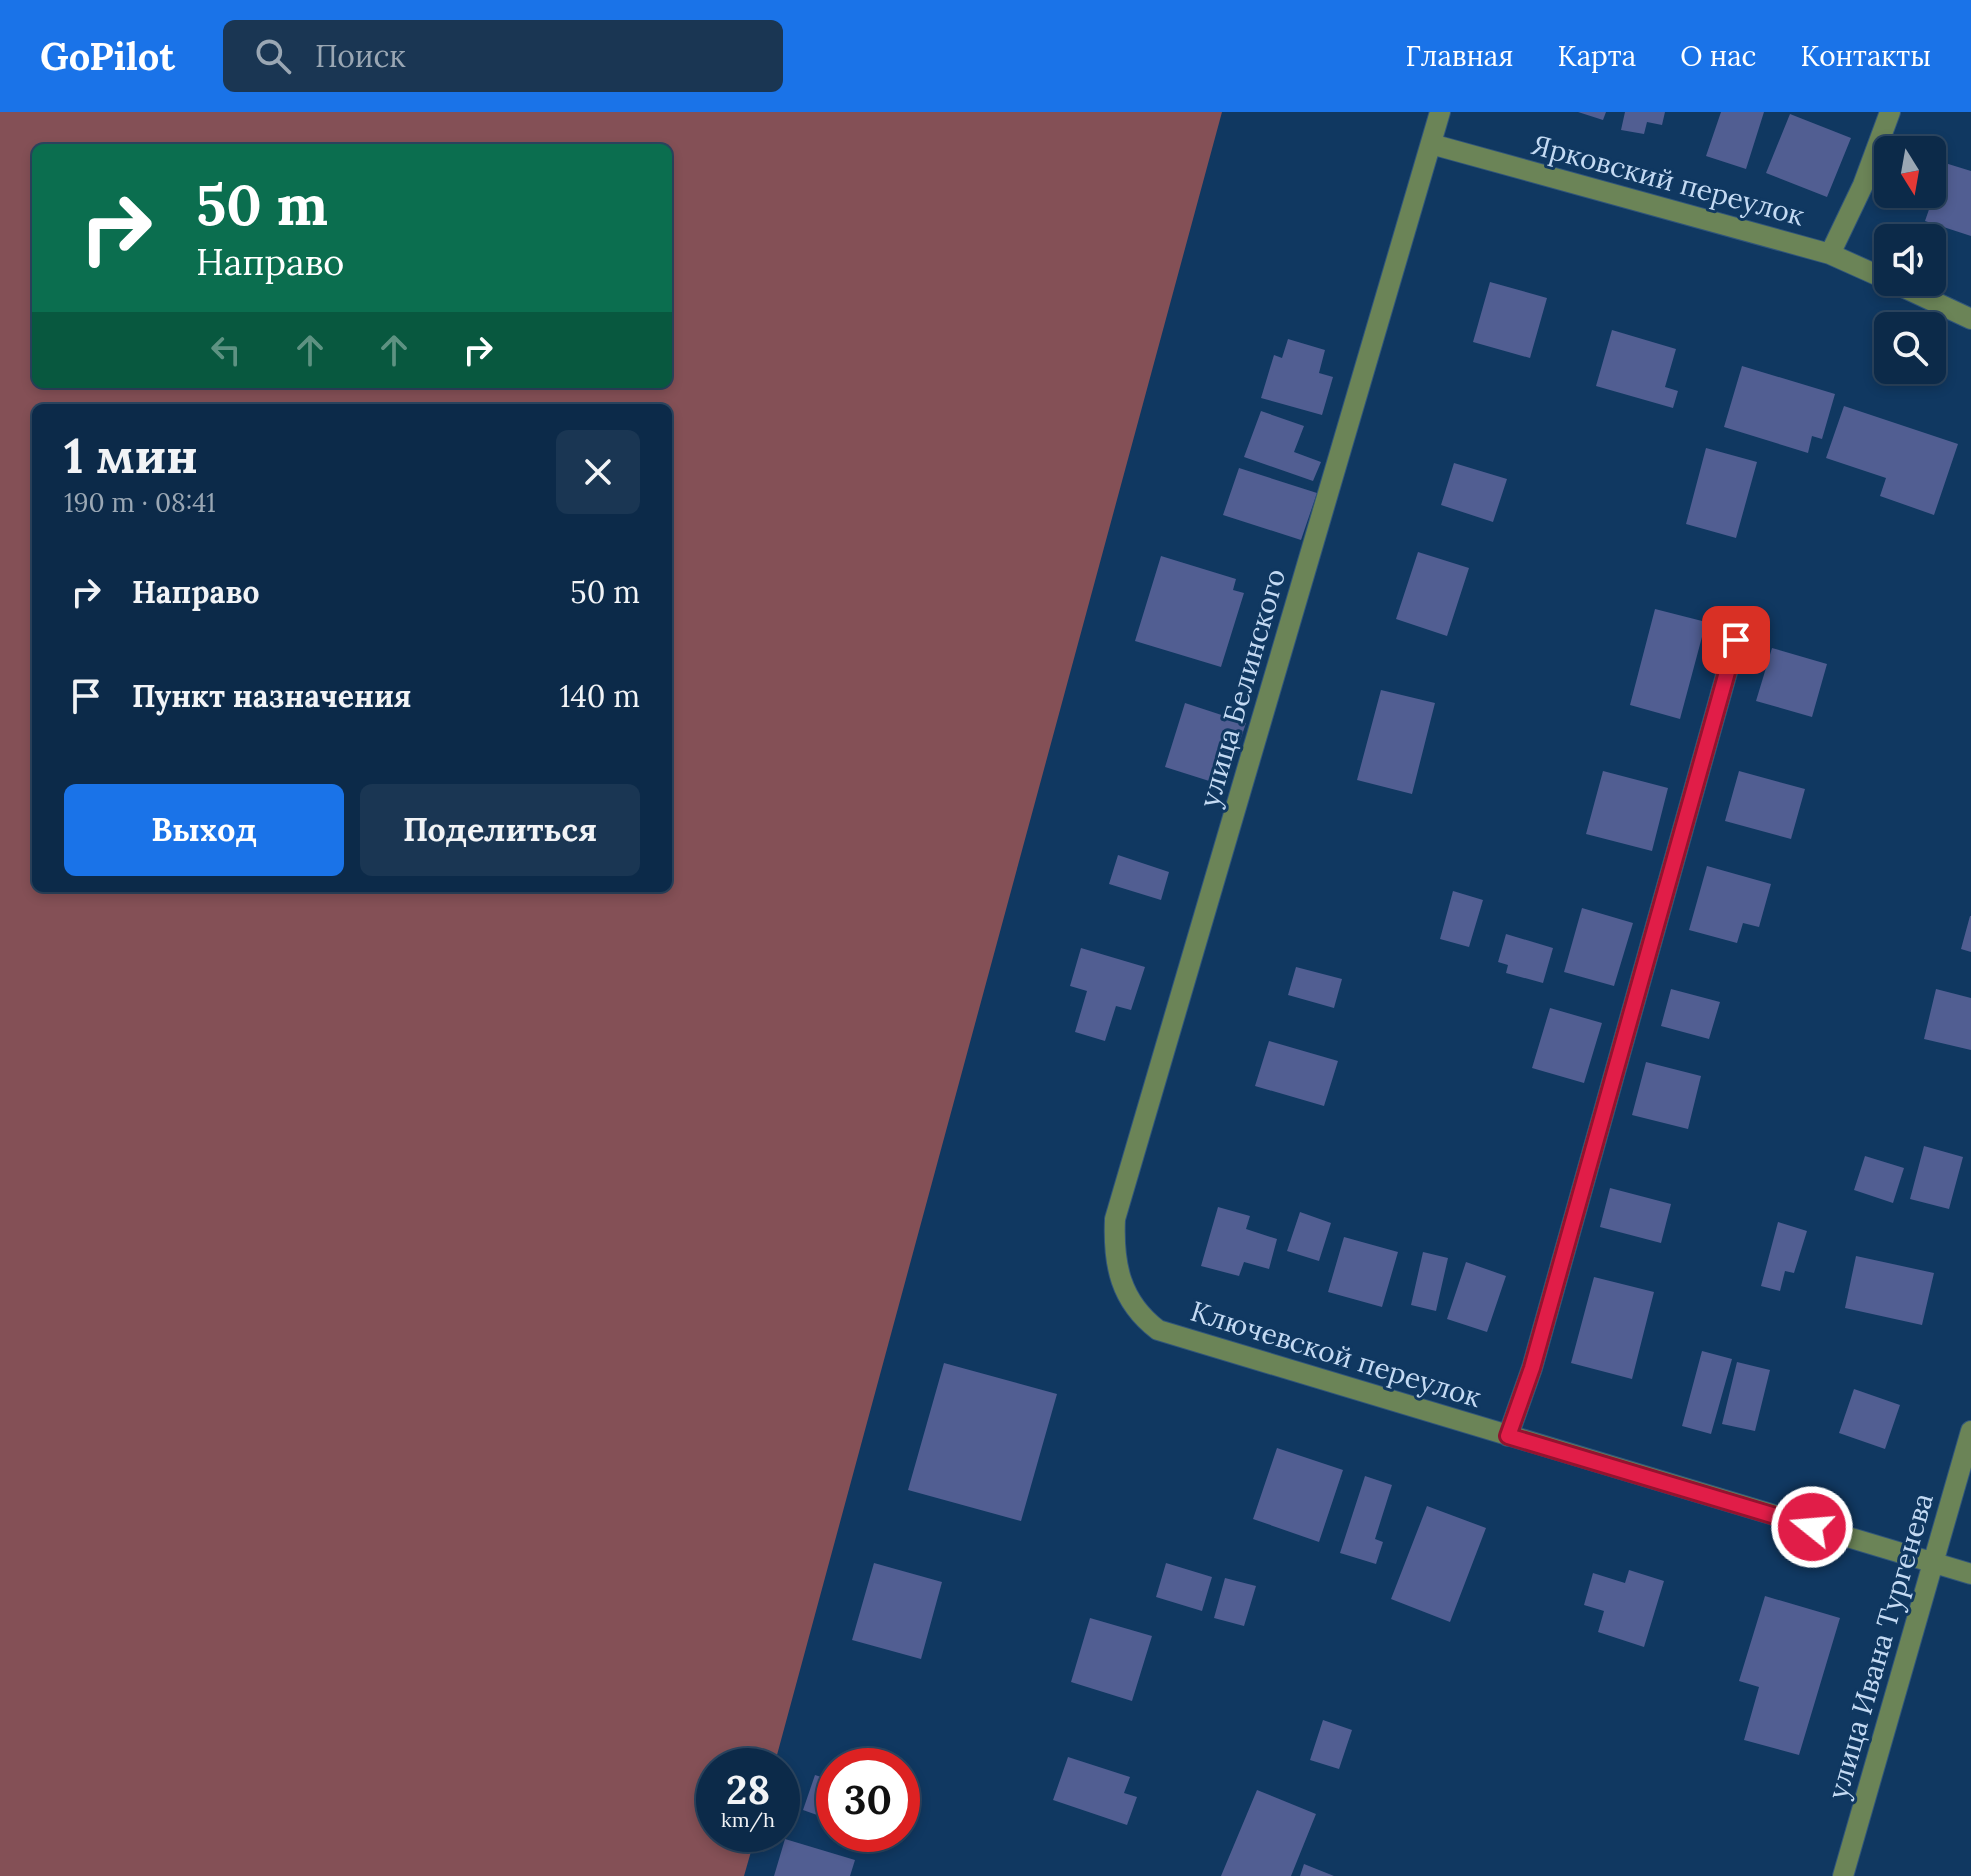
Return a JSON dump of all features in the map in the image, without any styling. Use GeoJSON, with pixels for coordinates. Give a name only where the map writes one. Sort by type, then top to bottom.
{"type":"FeatureCollection","features":[{"type":"Feature","properties":{"kind":"street","name":"улица Белинского"},"geometry":{"type":"LineString","coordinates":[[1121,1281],[1115,1261],[1115,1219],[1440,112]]}},
{"type":"Feature","properties":{"kind":"street"},"geometry":{"type":"LineString","coordinates":[[1830,254],[1863,185],[1890,112]]}},
{"type":"Feature","properties":{"kind":"street","name":"Ярковский переулок"},"geometry":{"type":"LineString","coordinates":[[1431,144],[1830,254],[1874,274]]}},
{"type":"Feature","properties":{"kind":"street","name":"Ярковский переулок"},"geometry":{"type":"LineString","coordinates":[[1922,296],[1971,319]]}},
{"type":"Feature","properties":{"kind":"street"},"geometry":{"type":"LineString","coordinates":[[1508,1436],[1532,1368],[1736,640]]}},
{"type":"Feature","properties":{"kind":"street","name":"Ключевской переулок"},"geometry":{"type":"LineString","coordinates":[[1121,1281],[1133,1307],[1158,1330],[1971,1574]]}},
{"type":"Feature","properties":{"kind":"street","name":"улица Ивана Тургенева"},"geometry":{"type":"LineString","coordinates":[[1843,1876],[1971,1431]]}},
{"type":"Feature","properties":{"kind":"shaded area"},"geometry":{"type":"Polygon","coordinates":[[[0,112],[1222,112],[779,1748],[696,1748],[696,1852],[751,1852],[744,1876],[0,1876],[0,112]]]}},
{"type":"Feature","properties":{"kind":"building"},"geometry":{"type":"Polygon","coordinates":[[[1578,112],[1606,112],[1603,120],[1578,112]]]}},
{"type":"Feature","properties":{"kind":"building"},"geometry":{"type":"Polygon","coordinates":[[[1625,112],[1665,112],[1662,125],[1647,122],[1644,134],[1621,130],[1625,112]]]}},
{"type":"Feature","properties":{"kind":"building"},"geometry":{"type":"Polygon","coordinates":[[[1721,112],[1764,112],[1746,169],[1706,156],[1721,112]]]}},
{"type":"Feature","properties":{"kind":"building"},"geometry":{"type":"Polygon","coordinates":[[[1790,114],[1851,138],[1827,197],[1766,173],[1790,114]]]}},
{"type":"Feature","properties":{"kind":"building"},"geometry":{"type":"Polygon","coordinates":[[[1946,163],[1971,171],[1971,236],[1946,228],[1946,224],[1925,221],[1929,208],[1946,208],[1946,163]]]}},
{"type":"Feature","properties":{"kind":"building"},"geometry":{"type":"Polygon","coordinates":[[[1490,282],[1547,298],[1530,358],[1473,342],[1490,282]]]}},
{"type":"Feature","properties":{"kind":"building"},"geometry":{"type":"Polygon","coordinates":[[[1612,330],[1676,349],[1665,387],[1678,391],[1673,408],[1596,386],[1612,330]]]}},
{"type":"Feature","properties":{"kind":"building"},"geometry":{"type":"Polygon","coordinates":[[[1288,339],[1325,350],[1319,373],[1333,377],[1322,415],[1261,398],[1274,355],[1282,358],[1288,339]]]}},
{"type":"Feature","properties":{"kind":"building"},"geometry":{"type":"Polygon","coordinates":[[[1742,366],[1835,394],[1822,439],[1812,436],[1808,453],[1724,427],[1742,366]]]}},
{"type":"Feature","properties":{"kind":"building"},"geometry":{"type":"Polygon","coordinates":[[[1844,406],[1958,444],[1934,515],[1880,496],[1886,478],[1826,458],[1844,406]]]}},
{"type":"Feature","properties":{"kind":"building"},"geometry":{"type":"Polygon","coordinates":[[[1261,411],[1304,426],[1294,452],[1321,462],[1313,481],[1244,457],[1261,411]]]}},
{"type":"Feature","properties":{"kind":"building"},"geometry":{"type":"Polygon","coordinates":[[[1706,448],[1757,462],[1736,538],[1686,524],[1706,448]]]}},
{"type":"Feature","properties":{"kind":"building"},"geometry":{"type":"Polygon","coordinates":[[[1454,463],[1507,479],[1493,522],[1441,505],[1454,463]]]}},
{"type":"Feature","properties":{"kind":"building"},"geometry":{"type":"Polygon","coordinates":[[[1239,468],[1317,493],[1301,540],[1223,515],[1239,468]]]}},
{"type":"Feature","properties":{"kind":"building"},"geometry":{"type":"Polygon","coordinates":[[[1418,552],[1469,568],[1447,636],[1396,619],[1418,552]]]}},
{"type":"Feature","properties":{"kind":"building"},"geometry":{"type":"Polygon","coordinates":[[[1161,556],[1236,579],[1233,590],[1244,593],[1221,667],[1135,641],[1161,556]]]}},
{"type":"Feature","properties":{"kind":"building"},"geometry":{"type":"Polygon","coordinates":[[[1655,609],[1706,622],[1680,719],[1630,705],[1655,609]]]}},
{"type":"Feature","properties":{"kind":"building"},"geometry":{"type":"Polygon","coordinates":[[[1772,648],[1827,664],[1812,717],[1756,701],[1772,648]]]}},
{"type":"Feature","properties":{"kind":"building"},"geometry":{"type":"Polygon","coordinates":[[[1381,690],[1435,703],[1412,794],[1357,780],[1381,690]]]}},
{"type":"Feature","properties":{"kind":"building"},"geometry":{"type":"Polygon","coordinates":[[[1185,703],[1246,723],[1225,786],[1165,767],[1185,703]]]}},
{"type":"Feature","properties":{"kind":"building"},"geometry":{"type":"Polygon","coordinates":[[[1603,771],[1668,788],[1652,851],[1586,834],[1603,771]]]}},
{"type":"Feature","properties":{"kind":"building"},"geometry":{"type":"Polygon","coordinates":[[[1739,771],[1805,789],[1791,839],[1725,821],[1739,771]]]}},
{"type":"Feature","properties":{"kind":"building"},"geometry":{"type":"Polygon","coordinates":[[[1118,855],[1169,872],[1161,900],[1109,884],[1118,855]]]}},
{"type":"Feature","properties":{"kind":"building"},"geometry":{"type":"Polygon","coordinates":[[[1707,866],[1771,884],[1759,927],[1743,923],[1737,943],[1689,930],[1707,866]]]}},
{"type":"Feature","properties":{"kind":"building"},"geometry":{"type":"Polygon","coordinates":[[[1453,891],[1483,900],[1469,947],[1440,939],[1453,891]]]}},
{"type":"Feature","properties":{"kind":"building"},"geometry":{"type":"Polygon","coordinates":[[[1582,908],[1633,923],[1614,986],[1564,972],[1582,908]]]}},
{"type":"Feature","properties":{"kind":"building"},"geometry":{"type":"Polygon","coordinates":[[[1971,916],[1971,952],[1961,949],[1971,916]]]}},
{"type":"Feature","properties":{"kind":"building"},"geometry":{"type":"Polygon","coordinates":[[[1506,934],[1553,948],[1543,983],[1506,973],[1508,965],[1498,962],[1506,934]]]}},
{"type":"Feature","properties":{"kind":"building"},"geometry":{"type":"Polygon","coordinates":[[[1081,948],[1145,967],[1131,1010],[1116,1006],[1105,1041],[1075,1032],[1087,991],[1070,986],[1081,948]]]}},
{"type":"Feature","properties":{"kind":"building"},"geometry":{"type":"Polygon","coordinates":[[[1296,967],[1342,979],[1334,1008],[1288,995],[1296,967]]]}},
{"type":"Feature","properties":{"kind":"building"},"geometry":{"type":"Polygon","coordinates":[[[1671,989],[1720,1002],[1709,1039],[1661,1026],[1671,989]]]}},
{"type":"Feature","properties":{"kind":"building"},"geometry":{"type":"Polygon","coordinates":[[[1936,989],[1971,998],[1971,1050],[1924,1039],[1936,989]]]}},
{"type":"Feature","properties":{"kind":"building"},"geometry":{"type":"Polygon","coordinates":[[[1550,1008],[1602,1023],[1584,1083],[1532,1068],[1550,1008]]]}},
{"type":"Feature","properties":{"kind":"building"},"geometry":{"type":"Polygon","coordinates":[[[1269,1041],[1338,1061],[1324,1106],[1255,1086],[1269,1041]]]}},
{"type":"Feature","properties":{"kind":"building"},"geometry":{"type":"Polygon","coordinates":[[[1646,1062],[1701,1076],[1688,1129],[1632,1115],[1646,1062]]]}},
{"type":"Feature","properties":{"kind":"building"},"geometry":{"type":"Polygon","coordinates":[[[1924,1146],[1963,1157],[1949,1209],[1910,1199],[1924,1146]]]}},
{"type":"Feature","properties":{"kind":"building"},"geometry":{"type":"Polygon","coordinates":[[[1865,1156],[1904,1168],[1893,1203],[1854,1190],[1865,1156]]]}},
{"type":"Feature","properties":{"kind":"building"},"geometry":{"type":"Polygon","coordinates":[[[1610,1188],[1671,1204],[1661,1243],[1600,1227],[1610,1188]]]}},
{"type":"Feature","properties":{"kind":"building"},"geometry":{"type":"Polygon","coordinates":[[[1218,1207],[1250,1216],[1246,1229],[1277,1239],[1269,1269],[1244,1262],[1239,1276],[1201,1266],[1218,1207]]]}},
{"type":"Feature","properties":{"kind":"building"},"geometry":{"type":"Polygon","coordinates":[[[1300,1212],[1331,1223],[1319,1261],[1287,1251],[1300,1212]]]}},
{"type":"Feature","properties":{"kind":"building"},"geometry":{"type":"Polygon","coordinates":[[[1778,1222],[1807,1231],[1794,1273],[1785,1271],[1780,1291],[1761,1286],[1778,1222]]]}},
{"type":"Feature","properties":{"kind":"building"},"geometry":{"type":"Polygon","coordinates":[[[1344,1237],[1398,1252],[1382,1307],[1328,1292],[1344,1237]]]}},
{"type":"Feature","properties":{"kind":"building"},"geometry":{"type":"Polygon","coordinates":[[[1423,1252],[1448,1258],[1436,1311],[1411,1305],[1423,1252]]]}},
{"type":"Feature","properties":{"kind":"building"},"geometry":{"type":"Polygon","coordinates":[[[1856,1256],[1934,1273],[1922,1325],[1845,1308],[1856,1256]]]}},
{"type":"Feature","properties":{"kind":"building"},"geometry":{"type":"Polygon","coordinates":[[[1466,1262],[1506,1276],[1487,1332],[1447,1319],[1466,1262]]]}},
{"type":"Feature","properties":{"kind":"building"},"geometry":{"type":"Polygon","coordinates":[[[1594,1277],[1654,1292],[1632,1379],[1571,1363],[1594,1277]]]}},
{"type":"Feature","properties":{"kind":"building"},"geometry":{"type":"Polygon","coordinates":[[[1702,1351],[1732,1359],[1711,1434],[1682,1426],[1702,1351]]]}},
{"type":"Feature","properties":{"kind":"building"},"geometry":{"type":"Polygon","coordinates":[[[1737,1362],[1770,1370],[1755,1431],[1722,1424],[1737,1362]]]}},
{"type":"Feature","properties":{"kind":"building"},"geometry":{"type":"Polygon","coordinates":[[[944,1363],[1057,1394],[1021,1521],[908,1490],[944,1363]]]}},
{"type":"Feature","properties":{"kind":"building"},"geometry":{"type":"Polygon","coordinates":[[[1854,1389],[1900,1405],[1885,1449],[1839,1433],[1854,1389]]]}},
{"type":"Feature","properties":{"kind":"building"},"geometry":{"type":"Polygon","coordinates":[[[1277,1448],[1343,1470],[1319,1542],[1253,1519],[1277,1448]]]}},
{"type":"Feature","properties":{"kind":"building"},"geometry":{"type":"Polygon","coordinates":[[[1365,1476],[1392,1485],[1375,1539],[1383,1542],[1376,1564],[1340,1553],[1365,1476]]]}},
{"type":"Feature","properties":{"kind":"building"},"geometry":{"type":"Polygon","coordinates":[[[1427,1506],[1486,1528],[1450,1622],[1391,1599],[1427,1506]]]}},
{"type":"Feature","properties":{"kind":"building"},"geometry":{"type":"Polygon","coordinates":[[[874,1563],[942,1582],[921,1659],[852,1640],[874,1563]]]}},
{"type":"Feature","properties":{"kind":"building"},"geometry":{"type":"Polygon","coordinates":[[[1166,1563],[1212,1577],[1202,1611],[1156,1597],[1166,1563]]]}},
{"type":"Feature","properties":{"kind":"building"},"geometry":{"type":"Polygon","coordinates":[[[1629,1570],[1664,1581],[1644,1647],[1598,1632],[1604,1611],[1584,1605],[1593,1573],[1625,1583],[1629,1570]]]}},
{"type":"Feature","properties":{"kind":"building"},"geometry":{"type":"Polygon","coordinates":[[[1225,1578],[1256,1586],[1244,1626],[1214,1618],[1225,1578]]]}},
{"type":"Feature","properties":{"kind":"building"},"geometry":{"type":"Polygon","coordinates":[[[1765,1596],[1840,1618],[1799,1755],[1744,1740],[1759,1687],[1739,1681],[1765,1596]]]}},
{"type":"Feature","properties":{"kind":"building"},"geometry":{"type":"Polygon","coordinates":[[[1090,1618],[1152,1636],[1132,1701],[1071,1682],[1090,1618]]]}},
{"type":"Feature","properties":{"kind":"building"},"geometry":{"type":"Polygon","coordinates":[[[1323,1720],[1352,1730],[1339,1769],[1310,1760],[1323,1720]]]}},
{"type":"Feature","properties":{"kind":"building"},"geometry":{"type":"Polygon","coordinates":[[[1068,1757],[1130,1777],[1124,1793],[1137,1797],[1127,1825],[1053,1800],[1068,1757]]]}},
{"type":"Feature","properties":{"kind":"building"},"geometry":{"type":"Polygon","coordinates":[[[815,1775],[816,1775],[816,1815],[803,1810],[815,1775]]]}},
{"type":"Feature","properties":{"kind":"building"},"geometry":{"type":"Polygon","coordinates":[[[1257,1790],[1316,1814],[1291,1876],[1221,1876],[1257,1790]]]}},
{"type":"Feature","properties":{"kind":"building"},"geometry":{"type":"Polygon","coordinates":[[[800,1844],[816,1848],[816,1852],[828,1852],[855,1860],[850,1876],[774,1876],[781,1852],[800,1852],[800,1844]]]}},
{"type":"Feature","properties":{"kind":"building"},"geometry":{"type":"Polygon","coordinates":[[[1304,1864],[1334,1876],[1300,1876],[1304,1864]]]}},
{"type":"Feature","properties":{"kind":"route"},"geometry":{"type":"LineString","coordinates":[[1736,640],[1532,1368],[1508,1436],[1812,1527]]}}]}
